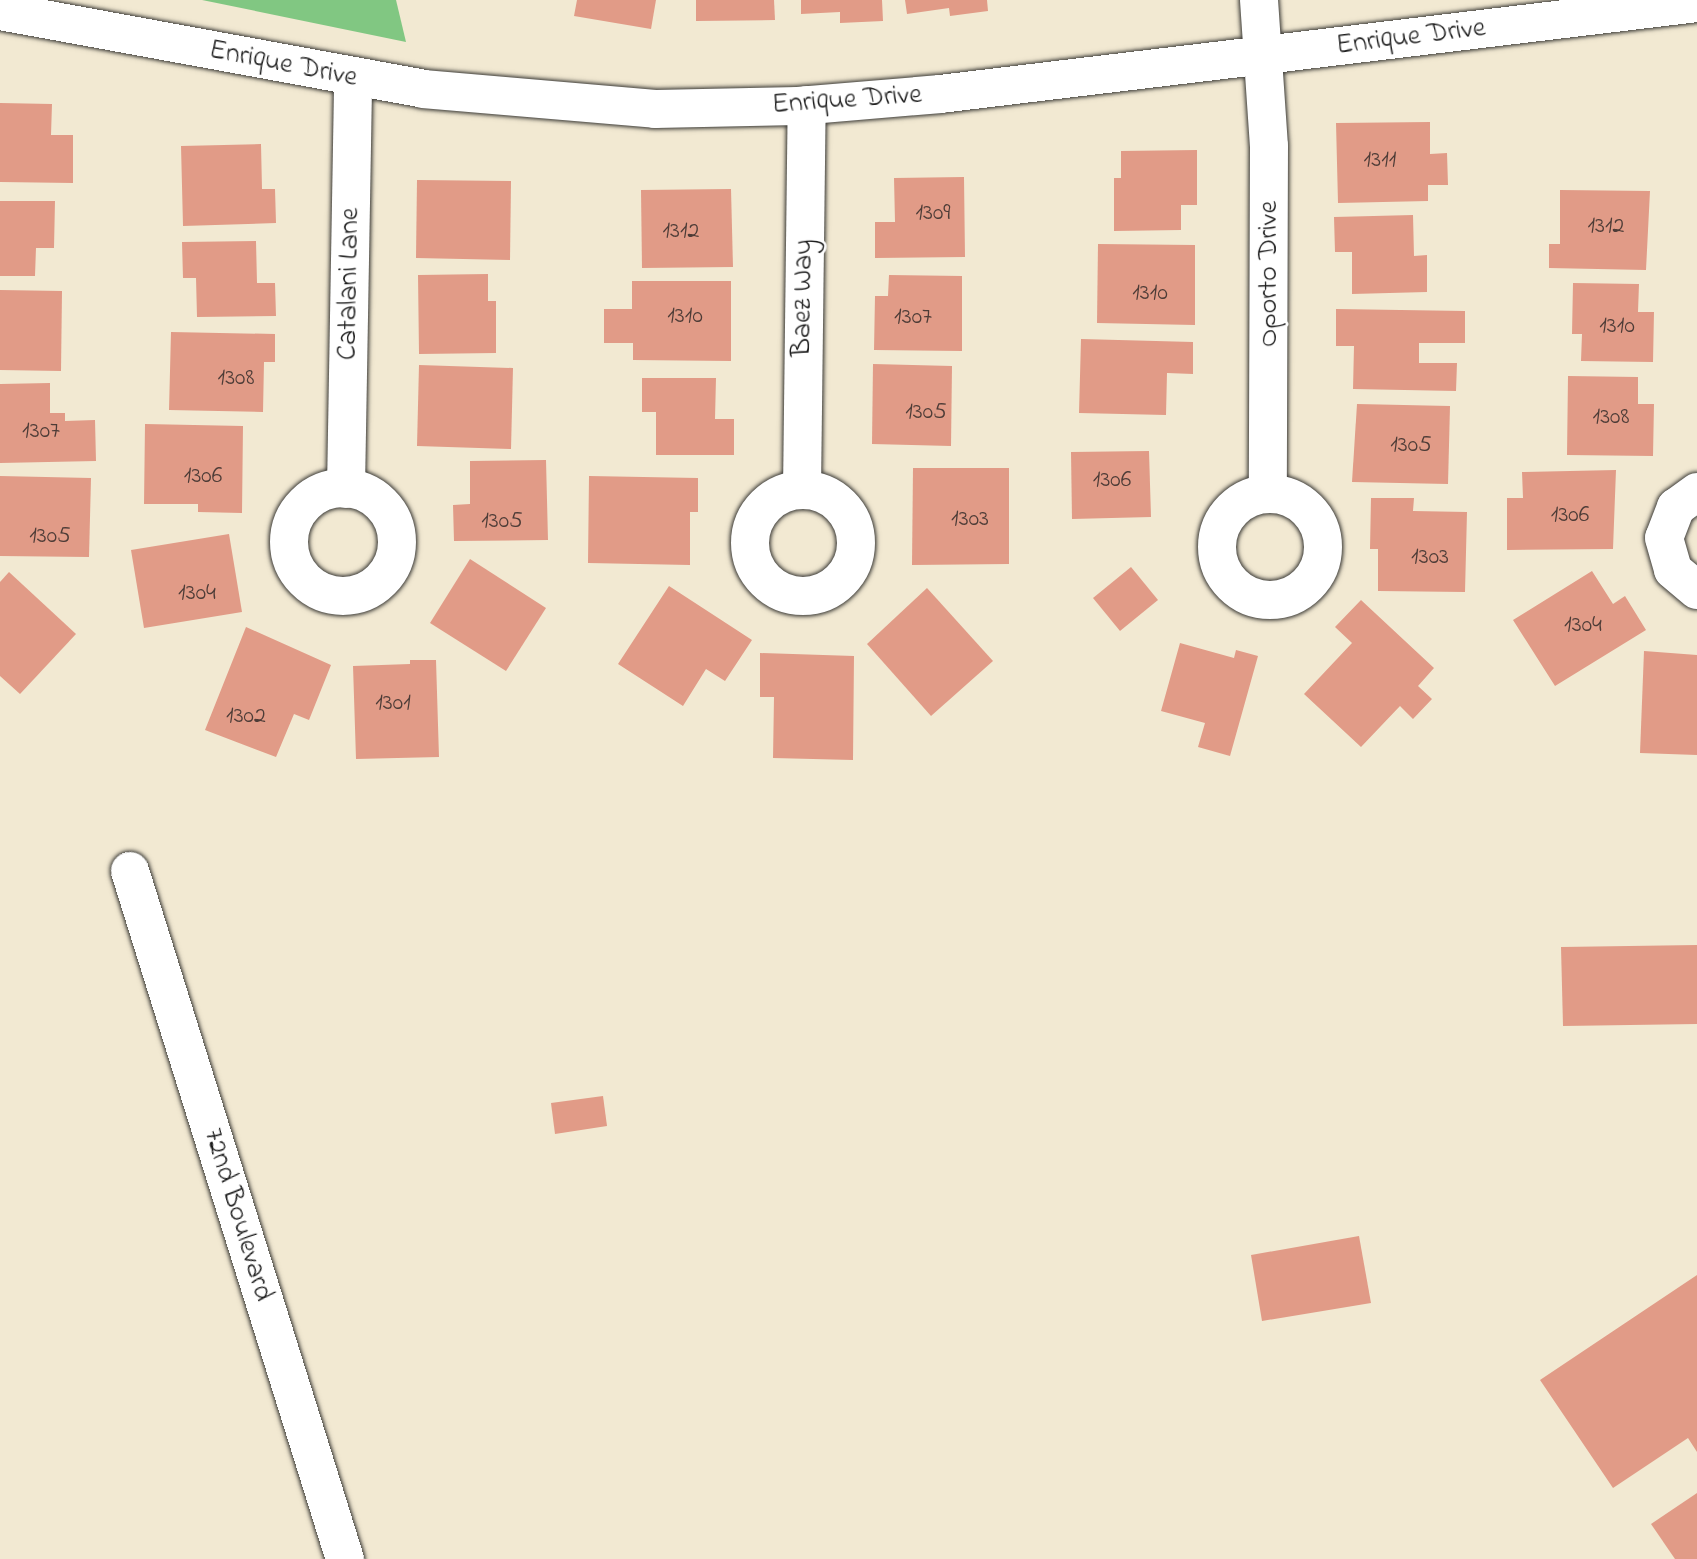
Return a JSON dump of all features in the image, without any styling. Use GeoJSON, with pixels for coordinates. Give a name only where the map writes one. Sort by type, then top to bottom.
{"type":"FeatureCollection","features":[{"type":"Feature","properties":{"kind":"street","name":"Oporto Drive"},"geometry":{"type":"LineString","coordinates":[[1259,0],[1265,55],[1271,297],[1268,493]]}},
{"type":"Feature","properties":{"kind":"street","name":"Enrique Drive"},"geometry":{"type":"LineString","coordinates":[[0,11],[353,79],[530,100],[655,109],[807,105],[1265,55],[1697,3]]}},
{"type":"Feature","properties":{"kind":"street","name":"Catalani Lane"},"geometry":{"type":"LineString","coordinates":[[346,489],[353,79]]}},
{"type":"Feature","properties":{"kind":"street","name":"Baez Way"},"geometry":{"type":"LineString","coordinates":[[802,490],[807,105]]}},
{"type":"Feature","properties":{"kind":"street"},"geometry":{"type":"LineString","coordinates":[[1697,492],[1676,507],[1664,538],[1673,570],[1697,590]]}},
{"type":"Feature","properties":{"kind":"street","name":"72nd Boulevard"},"geometry":{"type":"LineString","coordinates":[[130,871],[345,1559]]}},
{"type":"Feature","properties":{"kind":"green space"},"geometry":{"type":"Polygon","coordinates":[[[202,0],[396,0],[406,42],[202,0]]]}},
{"type":"Feature","properties":{"kind":"building"},"geometry":{"type":"Polygon","coordinates":[[[577,0],[656,0],[651,29],[574,16],[577,0]]]}},
{"type":"Feature","properties":{"kind":"building"},"geometry":{"type":"Polygon","coordinates":[[[696,0],[774,0],[775,20],[696,21],[696,0]]]}},
{"type":"Feature","properties":{"kind":"building"},"geometry":{"type":"Polygon","coordinates":[[[801,0],[882,0],[883,21],[840,23],[840,12],[801,14],[801,0]]]}},
{"type":"Feature","properties":{"kind":"building"},"geometry":{"type":"Polygon","coordinates":[[[905,0],[987,0],[988,11],[950,16],[949,8],[907,14],[905,0]]]}},
{"type":"Feature","properties":{"kind":"building"},"geometry":{"type":"Polygon","coordinates":[[[0,103],[52,104],[51,135],[73,135],[73,183],[0,182],[0,103]]]}},
{"type":"Feature","properties":{"kind":"building"},"geometry":{"type":"Polygon","coordinates":[[[1430,122],[1430,154],[1447,153],[1448,185],[1428,185],[1428,201],[1338,203],[1336,123],[1430,122]]]}},
{"type":"Feature","properties":{"kind":"building"},"geometry":{"type":"Polygon","coordinates":[[[261,144],[262,189],[275,189],[276,223],[183,226],[181,146],[261,144]]]}},
{"type":"Feature","properties":{"kind":"building"},"geometry":{"type":"Polygon","coordinates":[[[1197,150],[1197,205],[1181,205],[1181,230],[1114,231],[1114,178],[1121,178],[1121,151],[1197,150]]]}},
{"type":"Feature","properties":{"kind":"building"},"geometry":{"type":"Polygon","coordinates":[[[964,177],[965,257],[875,258],[875,222],[895,222],[894,178],[964,177]]]}},
{"type":"Feature","properties":{"kind":"building"},"geometry":{"type":"Polygon","coordinates":[[[417,180],[511,181],[510,260],[416,258],[417,180]]]}},
{"type":"Feature","properties":{"kind":"building"},"geometry":{"type":"Polygon","coordinates":[[[731,189],[733,267],[642,268],[641,190],[731,189]]]}},
{"type":"Feature","properties":{"kind":"building"},"geometry":{"type":"Polygon","coordinates":[[[1560,190],[1650,191],[1646,270],[1549,268],[1549,244],[1560,244],[1560,190]]]}},
{"type":"Feature","properties":{"kind":"building"},"geometry":{"type":"Polygon","coordinates":[[[0,201],[55,201],[54,248],[36,248],[35,276],[0,276],[0,201]]]}},
{"type":"Feature","properties":{"kind":"building"},"geometry":{"type":"Polygon","coordinates":[[[1413,215],[1414,256],[1427,255],[1427,292],[1352,294],[1352,252],[1335,252],[1334,217],[1413,215]]]}},
{"type":"Feature","properties":{"kind":"building"},"geometry":{"type":"Polygon","coordinates":[[[256,241],[257,283],[275,283],[276,316],[197,317],[196,278],[183,278],[182,242],[256,241]]]}},
{"type":"Feature","properties":{"kind":"building"},"geometry":{"type":"Polygon","coordinates":[[[1098,244],[1195,245],[1195,325],[1097,323],[1098,244]]]}},
{"type":"Feature","properties":{"kind":"building"},"geometry":{"type":"Polygon","coordinates":[[[488,274],[488,301],[496,301],[496,353],[419,354],[418,275],[488,274]]]}},
{"type":"Feature","properties":{"kind":"building"},"geometry":{"type":"Polygon","coordinates":[[[889,275],[962,276],[962,351],[874,350],[875,296],[888,296],[889,275]]]}},
{"type":"Feature","properties":{"kind":"building"},"geometry":{"type":"Polygon","coordinates":[[[632,281],[731,281],[731,361],[633,360],[633,343],[604,343],[604,309],[632,309],[632,281]]]}},
{"type":"Feature","properties":{"kind":"building"},"geometry":{"type":"Polygon","coordinates":[[[1573,283],[1639,284],[1638,312],[1654,312],[1653,362],[1581,361],[1582,334],[1572,334],[1573,283]]]}},
{"type":"Feature","properties":{"kind":"building"},"geometry":{"type":"Polygon","coordinates":[[[0,290],[62,291],[61,371],[0,370],[0,290]]]}},
{"type":"Feature","properties":{"kind":"building"},"geometry":{"type":"Polygon","coordinates":[[[1336,309],[1465,311],[1465,343],[1419,343],[1419,363],[1457,363],[1456,391],[1353,389],[1354,346],[1336,346],[1336,309]]]}},
{"type":"Feature","properties":{"kind":"building"},"geometry":{"type":"Polygon","coordinates":[[[171,332],[275,334],[275,362],[264,362],[263,412],[169,410],[171,332]]]}},
{"type":"Feature","properties":{"kind":"building"},"geometry":{"type":"Polygon","coordinates":[[[1081,339],[1193,342],[1193,374],[1167,373],[1166,415],[1079,413],[1081,339]]]}},
{"type":"Feature","properties":{"kind":"building"},"geometry":{"type":"Polygon","coordinates":[[[873,364],[952,366],[951,446],[872,444],[873,364]]]}},
{"type":"Feature","properties":{"kind":"building"},"geometry":{"type":"Polygon","coordinates":[[[419,365],[513,368],[511,449],[417,446],[419,365]]]}},
{"type":"Feature","properties":{"kind":"building"},"geometry":{"type":"Polygon","coordinates":[[[1568,376],[1638,377],[1638,404],[1654,404],[1653,456],[1567,455],[1568,376]]]}},
{"type":"Feature","properties":{"kind":"building"},"geometry":{"type":"Polygon","coordinates":[[[642,378],[716,378],[715,419],[734,419],[734,455],[656,455],[656,412],[642,412],[642,378]]]}},
{"type":"Feature","properties":{"kind":"building"},"geometry":{"type":"Polygon","coordinates":[[[50,383],[50,413],[65,413],[65,421],[95,420],[96,461],[0,463],[0,384],[50,383]]]}},
{"type":"Feature","properties":{"kind":"building"},"geometry":{"type":"Polygon","coordinates":[[[1357,404],[1450,406],[1448,484],[1352,482],[1357,404]]]}},
{"type":"Feature","properties":{"kind":"building"},"geometry":{"type":"Polygon","coordinates":[[[145,424],[243,426],[242,513],[198,512],[198,504],[144,504],[145,424]]]}},
{"type":"Feature","properties":{"kind":"building"},"geometry":{"type":"Polygon","coordinates":[[[1149,451],[1151,517],[1072,519],[1071,452],[1149,451]]]}},
{"type":"Feature","properties":{"kind":"building"},"geometry":{"type":"Polygon","coordinates":[[[546,460],[548,540],[454,541],[453,505],[470,504],[470,461],[546,460]]]}},
{"type":"Feature","properties":{"kind":"building"},"geometry":{"type":"Polygon","coordinates":[[[913,468],[1009,468],[1009,564],[912,565],[913,468]]]}},
{"type":"Feature","properties":{"kind":"building"},"geometry":{"type":"Polygon","coordinates":[[[1616,470],[1613,549],[1507,550],[1507,498],[1523,498],[1522,472],[1616,470]]]}},
{"type":"Feature","properties":{"kind":"building"},"geometry":{"type":"Polygon","coordinates":[[[0,476],[91,478],[89,557],[0,556],[0,476]]]}},
{"type":"Feature","properties":{"kind":"building"},"geometry":{"type":"Polygon","coordinates":[[[589,476],[698,478],[698,512],[690,512],[690,565],[588,563],[589,476]]]}},
{"type":"Feature","properties":{"kind":"building"},"geometry":{"type":"Polygon","coordinates":[[[1371,498],[1414,498],[1413,511],[1467,512],[1465,592],[1378,591],[1378,549],[1370,549],[1371,498]]]}},
{"type":"Feature","properties":{"kind":"building"},"geometry":{"type":"Polygon","coordinates":[[[229,534],[242,612],[144,628],[131,550],[229,534]]]}},
{"type":"Feature","properties":{"kind":"building"},"geometry":{"type":"Polygon","coordinates":[[[470,559],[546,608],[506,671],[430,623],[470,559]]]}},
{"type":"Feature","properties":{"kind":"building"},"geometry":{"type":"Polygon","coordinates":[[[1131,567],[1158,600],[1120,631],[1093,598],[1131,567]]]}},
{"type":"Feature","properties":{"kind":"building"},"geometry":{"type":"Polygon","coordinates":[[[1592,571],[1613,604],[1625,596],[1646,630],[1555,686],[1513,620],[1592,571]]]}},
{"type":"Feature","properties":{"kind":"building"},"geometry":{"type":"Polygon","coordinates":[[[9,572],[76,634],[20,694],[0,676],[0,582],[9,572]]]}},
{"type":"Feature","properties":{"kind":"building"},"geometry":{"type":"Polygon","coordinates":[[[669,586],[752,640],[725,681],[706,669],[683,706],[618,664],[669,586]]]}},
{"type":"Feature","properties":{"kind":"building"},"geometry":{"type":"Polygon","coordinates":[[[927,588],[993,661],[931,716],[867,644],[927,588]]]}},
{"type":"Feature","properties":{"kind":"building"},"geometry":{"type":"Polygon","coordinates":[[[1361,600],[1434,668],[1418,686],[1432,699],[1413,719],[1400,706],[1361,747],[1304,694],[1352,643],[1335,627],[1361,600]]]}},
{"type":"Feature","properties":{"kind":"building"},"geometry":{"type":"Polygon","coordinates":[[[246,627],[331,665],[309,720],[294,714],[276,757],[205,730],[246,627]]]}},
{"type":"Feature","properties":{"kind":"building"},"geometry":{"type":"Polygon","coordinates":[[[1180,643],[1234,658],[1236,650],[1258,656],[1230,756],[1198,747],[1205,723],[1161,711],[1180,643]]]}},
{"type":"Feature","properties":{"kind":"building"},"geometry":{"type":"Polygon","coordinates":[[[1644,651],[1697,655],[1697,755],[1640,753],[1644,651]]]}},
{"type":"Feature","properties":{"kind":"building"},"geometry":{"type":"Polygon","coordinates":[[[760,653],[854,656],[853,760],[773,758],[774,697],[760,697],[760,653]]]}},
{"type":"Feature","properties":{"kind":"building"},"geometry":{"type":"Polygon","coordinates":[[[410,660],[436,660],[439,757],[356,759],[353,666],[410,664],[410,660]]]}},
{"type":"Feature","properties":{"kind":"building"},"geometry":{"type":"Polygon","coordinates":[[[1697,945],[1697,1024],[1563,1026],[1561,947],[1697,945]]]}},
{"type":"Feature","properties":{"kind":"building"},"geometry":{"type":"Polygon","coordinates":[[[603,1096],[607,1126],[555,1134],[551,1103],[603,1096]]]}},
{"type":"Feature","properties":{"kind":"building"},"geometry":{"type":"Polygon","coordinates":[[[1359,1236],[1371,1303],[1262,1321],[1251,1255],[1359,1236]]]}},
{"type":"Feature","properties":{"kind":"building"},"geometry":{"type":"Polygon","coordinates":[[[1697,1275],[1697,1452],[1688,1438],[1613,1488],[1540,1380],[1697,1275]]]}},
{"type":"Feature","properties":{"kind":"building"},"geometry":{"type":"Polygon","coordinates":[[[1697,1493],[1697,1559],[1675,1559],[1651,1524],[1697,1493]]]}}]}
